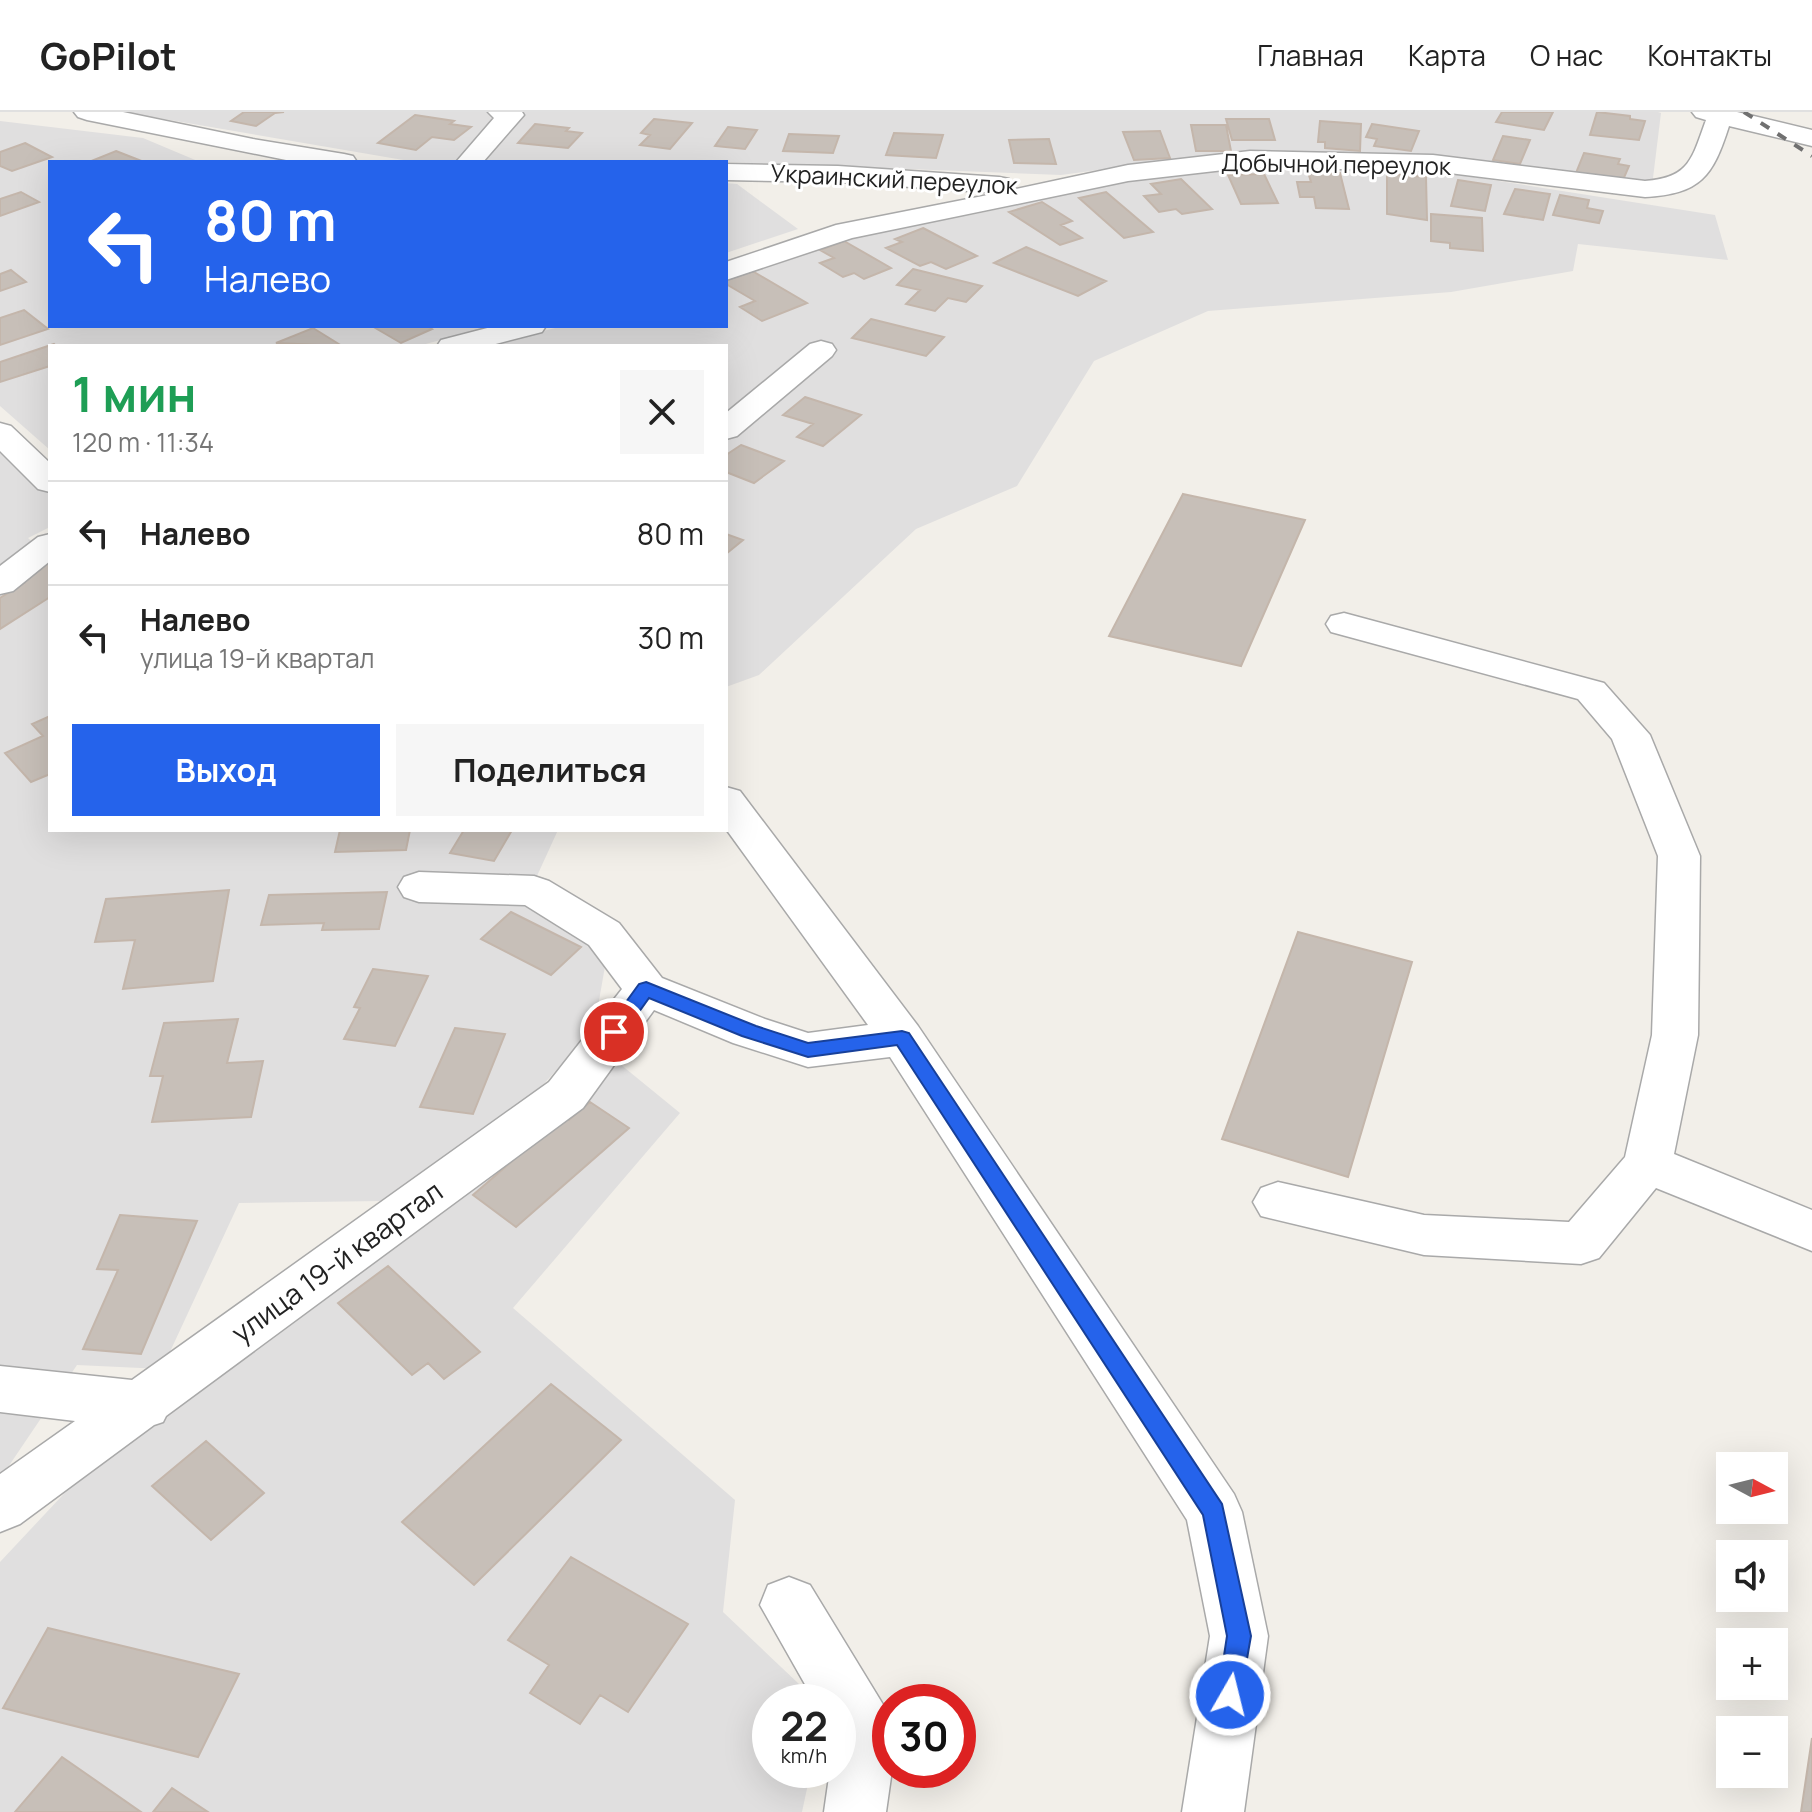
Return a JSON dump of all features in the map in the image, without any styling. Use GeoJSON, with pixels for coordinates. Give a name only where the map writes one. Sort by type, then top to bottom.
{"type":"FeatureCollection","features":[{"type":"Feature","properties":{"kind":"street"},"geometry":{"type":"LineString","coordinates":[[87,112],[253,147],[332,160]]}},
{"type":"Feature","properties":{"kind":"street"},"geometry":{"type":"LineString","coordinates":[[471,160],[511,115],[501,112]]}},
{"type":"Feature","properties":{"kind":"street"},"geometry":{"type":"LineString","coordinates":[[1713,113],[1812,138]]}},
{"type":"Feature","properties":{"kind":"street","name":"Добычной переулок"},"geometry":{"type":"LineString","coordinates":[[728,270],[846,231],[1128,173],[1250,159],[1433,163],[1645,189],[1671,189],[1692,180],[1707,152],[1713,113]]}},
{"type":"Feature","properties":{"kind":"street","name":"Украинский переулок"},"geometry":{"type":"LineString","coordinates":[[728,172],[838,174],[1061,189]]}},
{"type":"Feature","properties":{"kind":"street"},"geometry":{"type":"LineString","coordinates":[[460,344],[523,328]]}},
{"type":"Feature","properties":{"kind":"street"},"geometry":{"type":"LineString","coordinates":[[728,427],[821,350]]}},
{"type":"Feature","properties":{"kind":"street"},"geometry":{"type":"LineString","coordinates":[[0,433],[48,480]]}},
{"type":"Feature","properties":{"kind":"street"},"geometry":{"type":"LineString","coordinates":[[0,583],[48,546]]}},
{"type":"Feature","properties":{"kind":"street"},"geometry":{"type":"LineString","coordinates":[[1278,1202],[1424,1235],[1581,1243],[1648,1164],[1675,1035],[1679,856],[1630,735],[1591,691],[1344,624]]}},
{"type":"Feature","properties":{"kind":"street"},"geometry":{"type":"LineString","coordinates":[[728,803],[902,1038],[1214,1512],[1239,1636],[1213,1812]]}},
{"type":"Feature","properties":{"kind":"street"},"geometry":{"type":"LineString","coordinates":[[419,887],[534,891],[604,934],[646,989],[749,1031],[808,1050],[902,1038]]}},
{"type":"Feature","properties":{"kind":"street","name":"улица 19-й квартал"},"geometry":{"type":"LineString","coordinates":[[0,1506],[144,1405],[566,1095],[646,989]]}},
{"type":"Feature","properties":{"kind":"street"},"geometry":{"type":"LineString","coordinates":[[1648,1164],[1812,1231]]}},
{"type":"Feature","properties":{"kind":"street"},"geometry":{"type":"LineString","coordinates":[[0,1389],[144,1405]]}},
{"type":"Feature","properties":{"kind":"street"},"geometry":{"type":"LineString","coordinates":[[789,1605],[866,1731],[855,1812]]}},
{"type":"Feature","properties":{"kind":"shaded area"},"geometry":{"type":"Polygon","coordinates":[[[123,112],[1661,113],[1652,186],[1413,158],[1196,157],[1061,175],[728,160],[403,160],[123,112]]]}},
{"type":"Feature","properties":{"kind":"shaded area"},"geometry":{"type":"Polygon","coordinates":[[[0,121],[143,138],[195,160],[48,160],[48,328],[486,328],[426,344],[48,344],[48,448],[0,406],[0,121]]]}},
{"type":"Feature","properties":{"kind":"shaded area"},"geometry":{"type":"Polygon","coordinates":[[[1260,166],[1435,171],[1715,215],[1728,260],[1578,244],[1573,271],[1451,292],[1208,311],[1094,361],[1017,486],[916,529],[759,675],[728,686],[728,344],[491,344],[555,328],[728,328],[728,268],[835,230],[971,215],[1135,179],[1260,166]]]}},
{"type":"Feature","properties":{"kind":"shaded area"},"geometry":{"type":"Polygon","coordinates":[[[728,183],[737,184],[798,229],[728,252],[728,183]]]}},
{"type":"Feature","properties":{"kind":"shaded area"},"geometry":{"type":"Polygon","coordinates":[[[0,451],[44,486],[48,493],[48,528],[28,538],[37,546],[0,572],[0,451]]]}},
{"type":"Feature","properties":{"kind":"shaded area"},"geometry":{"type":"Polygon","coordinates":[[[48,557],[48,832],[557,832],[526,900],[607,955],[594,1029],[529,1100],[382,1201],[239,1203],[162,1369],[77,1365],[0,1479],[0,591],[48,557]]]}},
{"type":"Feature","properties":{"kind":"shaded area"},"geometry":{"type":"Polygon","coordinates":[[[620,1064],[680,1113],[513,1308],[735,1500],[723,1612],[799,1684],[752,1684],[752,1788],[807,1788],[802,1812],[0,1812],[0,1562],[89,1467],[620,1064]]]}},
{"type":"Feature","properties":{"kind":"building"},"geometry":{"type":"Polygon","coordinates":[[[244,112],[284,112],[275,113],[256,126],[231,121],[244,112]]]}},
{"type":"Feature","properties":{"kind":"building"},"geometry":{"type":"Polygon","coordinates":[[[1502,112],[1553,112],[1544,130],[1496,122],[1502,112]]]}},
{"type":"Feature","properties":{"kind":"building"},"geometry":{"type":"Polygon","coordinates":[[[1597,112],[1645,121],[1639,140],[1590,135],[1597,112]]]}},
{"type":"Feature","properties":{"kind":"building"},"geometry":{"type":"Polygon","coordinates":[[[415,115],[471,127],[454,140],[432,137],[416,150],[378,143],[415,115]]]}},
{"type":"Feature","properties":{"kind":"building"},"geometry":{"type":"Polygon","coordinates":[[[654,119],[692,123],[670,149],[640,145],[650,135],[641,133],[654,119]]]}},
{"type":"Feature","properties":{"kind":"building"},"geometry":{"type":"Polygon","coordinates":[[[1226,119],[1269,119],[1275,140],[1232,140],[1226,119]]]}},
{"type":"Feature","properties":{"kind":"building"},"geometry":{"type":"Polygon","coordinates":[[[1320,121],[1361,124],[1360,151],[1325,148],[1325,142],[1318,142],[1320,121]]]}},
{"type":"Feature","properties":{"kind":"building"},"geometry":{"type":"Polygon","coordinates":[[[535,124],[569,128],[566,131],[582,133],[568,148],[518,143],[535,124]]]}},
{"type":"Feature","properties":{"kind":"building"},"geometry":{"type":"Polygon","coordinates":[[[1372,124],[1419,131],[1411,151],[1374,146],[1377,139],[1366,137],[1372,124]]]}},
{"type":"Feature","properties":{"kind":"building"},"geometry":{"type":"Polygon","coordinates":[[[1191,125],[1226,125],[1231,151],[1196,151],[1191,125]]]}},
{"type":"Feature","properties":{"kind":"building"},"geometry":{"type":"Polygon","coordinates":[[[728,127],[757,130],[745,149],[715,146],[728,127]]]}},
{"type":"Feature","properties":{"kind":"building"},"geometry":{"type":"Polygon","coordinates":[[[1160,131],[1170,158],[1134,160],[1123,132],[1160,131]]]}},
{"type":"Feature","properties":{"kind":"building"},"geometry":{"type":"Polygon","coordinates":[[[894,133],[943,135],[936,158],[886,155],[894,133]]]}},
{"type":"Feature","properties":{"kind":"building"},"geometry":{"type":"Polygon","coordinates":[[[789,134],[839,136],[833,153],[783,151],[789,134]]]}},
{"type":"Feature","properties":{"kind":"building"},"geometry":{"type":"Polygon","coordinates":[[[1503,136],[1530,140],[1520,164],[1493,160],[1503,136]]]}},
{"type":"Feature","properties":{"kind":"building"},"geometry":{"type":"Polygon","coordinates":[[[1049,139],[1056,164],[1014,163],[1009,140],[1049,139]]]}},
{"type":"Feature","properties":{"kind":"building"},"geometry":{"type":"Polygon","coordinates":[[[25,143],[52,157],[12,171],[0,166],[0,152],[25,143]]]}},
{"type":"Feature","properties":{"kind":"building"},"geometry":{"type":"Polygon","coordinates":[[[116,151],[139,160],[94,160],[116,151]]]}},
{"type":"Feature","properties":{"kind":"building"},"geometry":{"type":"Polygon","coordinates":[[[1584,153],[1620,159],[1618,164],[1629,166],[1623,180],[1576,173],[1584,153]]]}},
{"type":"Feature","properties":{"kind":"building"},"geometry":{"type":"Polygon","coordinates":[[[1308,172],[1340,173],[1349,209],[1316,208],[1314,197],[1300,197],[1297,182],[1311,182],[1308,172]]]}},
{"type":"Feature","properties":{"kind":"building"},"geometry":{"type":"Polygon","coordinates":[[[1264,174],[1278,203],[1241,204],[1228,175],[1264,174]]]}},
{"type":"Feature","properties":{"kind":"building"},"geometry":{"type":"Polygon","coordinates":[[[1387,174],[1426,177],[1427,220],[1387,214],[1387,174]]]}},
{"type":"Feature","properties":{"kind":"building"},"geometry":{"type":"Polygon","coordinates":[[[1181,179],[1212,209],[1182,214],[1176,209],[1159,212],[1144,196],[1161,194],[1151,184],[1181,179]]]}},
{"type":"Feature","properties":{"kind":"building"},"geometry":{"type":"Polygon","coordinates":[[[1458,180],[1491,185],[1485,211],[1451,206],[1458,180]]]}},
{"type":"Feature","properties":{"kind":"building"},"geometry":{"type":"Polygon","coordinates":[[[1515,189],[1550,194],[1543,220],[1504,214],[1515,189]]]}},
{"type":"Feature","properties":{"kind":"building"},"geometry":{"type":"Polygon","coordinates":[[[21,192],[39,202],[0,216],[0,199],[21,192]]]}},
{"type":"Feature","properties":{"kind":"building"},"geometry":{"type":"Polygon","coordinates":[[[1106,192],[1153,232],[1124,238],[1079,198],[1106,192]]]}},
{"type":"Feature","properties":{"kind":"building"},"geometry":{"type":"Polygon","coordinates":[[[1560,195],[1589,200],[1587,208],[1603,211],[1599,223],[1553,215],[1560,195]]]}},
{"type":"Feature","properties":{"kind":"building"},"geometry":{"type":"Polygon","coordinates":[[[1042,202],[1072,221],[1061,225],[1082,238],[1060,245],[1009,212],[1042,202]]]}},
{"type":"Feature","properties":{"kind":"building"},"geometry":{"type":"Polygon","coordinates":[[[1431,214],[1482,218],[1483,251],[1450,248],[1450,243],[1431,241],[1431,214]]]}},
{"type":"Feature","properties":{"kind":"building"},"geometry":{"type":"Polygon","coordinates":[[[923,228],[977,256],[946,269],[931,262],[920,266],[886,248],[902,242],[895,239],[923,228]]]}},
{"type":"Feature","properties":{"kind":"building"},"geometry":{"type":"Polygon","coordinates":[[[844,241],[891,268],[864,279],[854,273],[843,277],[820,263],[834,258],[820,250],[844,241]]]}},
{"type":"Feature","properties":{"kind":"building"},"geometry":{"type":"Polygon","coordinates":[[[1026,247],[1106,281],[1078,296],[994,263],[1026,247]]]}},
{"type":"Feature","properties":{"kind":"building"},"geometry":{"type":"Polygon","coordinates":[[[749,269],[807,303],[762,321],[740,307],[755,301],[728,285],[728,277],[749,269]]]}},
{"type":"Feature","properties":{"kind":"building"},"geometry":{"type":"Polygon","coordinates":[[[913,269],[982,286],[966,302],[948,298],[935,311],[906,304],[920,290],[897,285],[913,269]]]}},
{"type":"Feature","properties":{"kind":"building"},"geometry":{"type":"Polygon","coordinates":[[[11,270],[26,282],[0,291],[0,274],[11,270]]]}},
{"type":"Feature","properties":{"kind":"building"},"geometry":{"type":"Polygon","coordinates":[[[24,310],[48,329],[0,345],[0,318],[24,310]]]}},
{"type":"Feature","properties":{"kind":"building"},"geometry":{"type":"Polygon","coordinates":[[[871,319],[944,337],[926,356],[852,338],[871,319]]]}},
{"type":"Feature","properties":{"kind":"building"},"geometry":{"type":"Polygon","coordinates":[[[313,328],[339,344],[298,344],[276,343],[313,328]]]}},
{"type":"Feature","properties":{"kind":"building"},"geometry":{"type":"Polygon","coordinates":[[[375,328],[432,329],[401,343],[375,328]]]}},
{"type":"Feature","properties":{"kind":"building"},"geometry":{"type":"Polygon","coordinates":[[[48,346],[48,367],[0,382],[0,362],[48,346]]]}},
{"type":"Feature","properties":{"kind":"building"},"geometry":{"type":"Polygon","coordinates":[[[805,397],[861,415],[823,446],[797,437],[813,424],[783,415],[805,397]]]}},
{"type":"Feature","properties":{"kind":"building"},"geometry":{"type":"Polygon","coordinates":[[[741,445],[784,461],[754,483],[728,473],[728,454],[741,445]]]}},
{"type":"Feature","properties":{"kind":"building"},"geometry":{"type":"Polygon","coordinates":[[[1183,494],[1305,520],[1241,666],[1109,636],[1183,494]]]}},
{"type":"Feature","properties":{"kind":"building"},"geometry":{"type":"Polygon","coordinates":[[[728,535],[743,540],[728,552],[728,535]]]}},
{"type":"Feature","properties":{"kind":"building"},"geometry":{"type":"Polygon","coordinates":[[[48,562],[48,598],[0,629],[0,598],[24,583],[19,581],[48,562]]]}},
{"type":"Feature","properties":{"kind":"building"},"geometry":{"type":"Polygon","coordinates":[[[48,717],[48,775],[31,782],[5,753],[43,736],[32,724],[48,717]]]}},
{"type":"Feature","properties":{"kind":"building"},"geometry":{"type":"Polygon","coordinates":[[[340,832],[410,832],[406,850],[335,852],[340,832]]]}},
{"type":"Feature","properties":{"kind":"building"},"geometry":{"type":"Polygon","coordinates":[[[463,832],[511,832],[494,861],[450,853],[463,832]]]}},
{"type":"Feature","properties":{"kind":"building"},"geometry":{"type":"Polygon","coordinates":[[[229,890],[213,981],[123,989],[135,940],[95,942],[106,899],[229,890]]]}},
{"type":"Feature","properties":{"kind":"building"},"geometry":{"type":"Polygon","coordinates":[[[387,892],[379,929],[322,930],[324,923],[261,925],[269,895],[387,892]]]}},
{"type":"Feature","properties":{"kind":"building"},"geometry":{"type":"Polygon","coordinates":[[[511,912],[581,947],[551,975],[481,939],[511,912]]]}},
{"type":"Feature","properties":{"kind":"building"},"geometry":{"type":"Polygon","coordinates":[[[1298,932],[1412,962],[1348,1177],[1222,1139],[1298,932]]]}},
{"type":"Feature","properties":{"kind":"building"},"geometry":{"type":"Polygon","coordinates":[[[373,969],[428,976],[395,1046],[344,1039],[360,1008],[354,1007],[373,969]]]}},
{"type":"Feature","properties":{"kind":"building"},"geometry":{"type":"Polygon","coordinates":[[[238,1019],[227,1063],[263,1061],[251,1117],[152,1122],[163,1076],[150,1076],[164,1023],[238,1019]]]}},
{"type":"Feature","properties":{"kind":"building"},"geometry":{"type":"Polygon","coordinates":[[[455,1028],[505,1034],[473,1114],[420,1107],[455,1028]]]}},
{"type":"Feature","properties":{"kind":"building"},"geometry":{"type":"Polygon","coordinates":[[[590,1102],[629,1128],[516,1227],[473,1195],[564,1116],[569,1120],[590,1102]]]}},
{"type":"Feature","properties":{"kind":"building"},"geometry":{"type":"Polygon","coordinates":[[[120,1215],[197,1221],[141,1354],[83,1349],[118,1270],[97,1269],[120,1215]]]}},
{"type":"Feature","properties":{"kind":"building"},"geometry":{"type":"Polygon","coordinates":[[[388,1266],[480,1352],[444,1379],[428,1363],[412,1375],[338,1303],[388,1266]]]}},
{"type":"Feature","properties":{"kind":"building"},"geometry":{"type":"Polygon","coordinates":[[[551,1384],[621,1440],[474,1585],[402,1522],[551,1384]]]}},
{"type":"Feature","properties":{"kind":"building"},"geometry":{"type":"Polygon","coordinates":[[[206,1441],[264,1493],[211,1540],[152,1486],[206,1441]]]}},
{"type":"Feature","properties":{"kind":"building"},"geometry":{"type":"Polygon","coordinates":[[[571,1557],[688,1624],[628,1712],[600,1695],[580,1724],[530,1693],[549,1665],[508,1640],[571,1557]]]}},
{"type":"Feature","properties":{"kind":"building"},"geometry":{"type":"Polygon","coordinates":[[[48,1628],[239,1674],[198,1757],[3,1708],[48,1628]]]}},
{"type":"Feature","properties":{"kind":"building"},"geometry":{"type":"Polygon","coordinates":[[[1812,1738],[1812,1812],[1801,1812],[1812,1738]]]}},
{"type":"Feature","properties":{"kind":"building"},"geometry":{"type":"Polygon","coordinates":[[[62,1757],[141,1812],[15,1812],[62,1757]]]}},
{"type":"Feature","properties":{"kind":"building"},"geometry":{"type":"Polygon","coordinates":[[[172,1788],[208,1812],[153,1812],[172,1788]]]}},
{"type":"Feature","properties":{"kind":"railway"},"geometry":{"type":"LineString","coordinates":[[1744,112],[1812,156]]}},
{"type":"Feature","properties":{"kind":"route"},"geometry":{"type":"LineString","coordinates":[[614,1032],[646,989],[749,1031],[808,1050],[902,1038],[1214,1512],[1239,1636],[1230,1695]]}}]}
